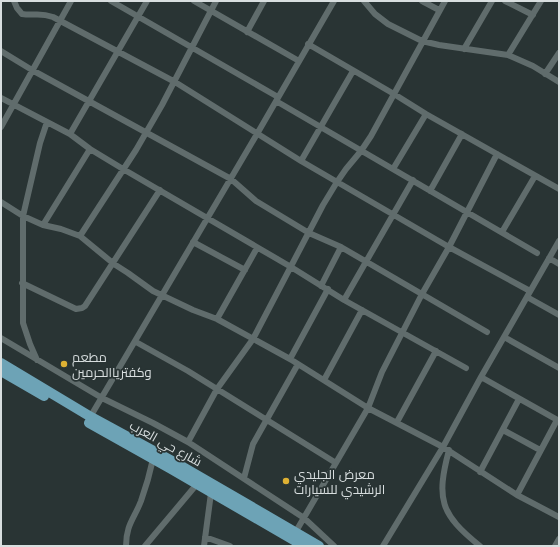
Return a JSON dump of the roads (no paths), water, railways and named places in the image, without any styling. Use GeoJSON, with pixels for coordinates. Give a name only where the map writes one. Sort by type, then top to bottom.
{"type":"FeatureCollection","features":[{"type":"Feature","properties":{"kind":"main road","name":"شارع حي العرب"},"geometry":{"type":"LineString","coordinates":[[1,363],[89,420],[153,459],[192,478],[211,493],[304,546]]}},
{"type":"Feature","properties":{"kind":"main road","name":"شارع حي العرب"},"geometry":{"type":"LineString","coordinates":[[1,371],[192,478],[319,546]]}},
{"type":"Feature","properties":{"kind":"street"},"geometry":{"type":"LineString","coordinates":[[14,1],[22,14],[45,14],[175,82],[301,162],[528,294],[559,316]]}},
{"type":"Feature","properties":{"kind":"street"},"geometry":{"type":"LineString","coordinates":[[1,127],[71,1]]}},
{"type":"Feature","properties":{"kind":"street"},"geometry":{"type":"LineString","coordinates":[[110,1],[192,47],[361,152],[394,169],[537,253]]}},
{"type":"Feature","properties":{"kind":"street"},"geometry":{"type":"LineString","coordinates":[[70,134],[147,1]]}},
{"type":"Feature","properties":{"kind":"street"},"geometry":{"type":"LineString","coordinates":[[194,1],[299,61]]}},
{"type":"Feature","properties":{"kind":"street"},"geometry":{"type":"LineString","coordinates":[[80,236],[146,133],[175,82],[216,1]]}},
{"type":"Feature","properties":{"kind":"street"},"geometry":{"type":"LineString","coordinates":[[247,32],[264,1]]}},
{"type":"Feature","properties":{"kind":"street"},"geometry":{"type":"LineString","coordinates":[[89,420],[136,342],[334,1]]}},
{"type":"Feature","properties":{"kind":"street"},"geometry":{"type":"LineString","coordinates":[[364,1],[375,14],[388,24],[422,41],[508,55],[532,66],[559,82]]}},
{"type":"Feature","properties":{"kind":"street"},"geometry":{"type":"LineString","coordinates":[[422,1],[439,10]]}},
{"type":"Feature","properties":{"kind":"street"},"geometry":{"type":"LineString","coordinates":[[188,442],[217,389],[253,339],[323,205],[346,169],[361,152],[371,136],[445,1]]}},
{"type":"Feature","properties":{"kind":"street"},"geometry":{"type":"LineString","coordinates":[[464,49],[492,1]]}},
{"type":"Feature","properties":{"kind":"street"},"geometry":{"type":"LineString","coordinates":[[505,1],[533,15]]}},
{"type":"Feature","properties":{"kind":"street"},"geometry":{"type":"LineString","coordinates":[[508,55],[541,1]]}},
{"type":"Feature","properties":{"kind":"street"},"geometry":{"type":"LineString","coordinates":[[308,44],[426,114],[559,189]]}},
{"type":"Feature","properties":{"kind":"street"},"geometry":{"type":"LineString","coordinates":[[1,51],[32,70],[90,100],[230,180],[256,201],[309,233],[341,247],[487,332]]}},
{"type":"Feature","properties":{"kind":"street"},"geometry":{"type":"LineString","coordinates":[[545,74],[559,52]]}},
{"type":"Feature","properties":{"kind":"street"},"geometry":{"type":"LineString","coordinates":[[301,162],[353,71]]}},
{"type":"Feature","properties":{"kind":"street"},"geometry":{"type":"LineString","coordinates":[[1,98],[70,134],[90,149],[123,169],[291,267],[344,300],[466,368]]}},
{"type":"Feature","properties":{"kind":"street"},"geometry":{"type":"LineString","coordinates":[[394,169],[426,114]]}},
{"type":"Feature","properties":{"kind":"street"},"geometry":{"type":"LineString","coordinates":[[38,360],[30,344],[23,323],[23,216],[38,150],[48,122]]}},
{"type":"Feature","properties":{"kind":"street"},"geometry":{"type":"LineString","coordinates":[[430,191],[462,134]]}},
{"type":"Feature","properties":{"kind":"street"},"geometry":{"type":"LineString","coordinates":[[43,225],[90,149]]}},
{"type":"Feature","properties":{"kind":"street"},"geometry":{"type":"LineString","coordinates":[[295,533],[368,408],[382,372],[497,154]]}},
{"type":"Feature","properties":{"kind":"street"},"geometry":{"type":"LineString","coordinates":[[502,232],[536,176]]}},
{"type":"Feature","properties":{"kind":"street"},"geometry":{"type":"LineString","coordinates":[[344,300],[413,180]]}},
{"type":"Feature","properties":{"kind":"street"},"geometry":{"type":"LineString","coordinates":[[22,283],[76,309],[85,306],[114,264],[160,190]]}},
{"type":"Feature","properties":{"kind":"street"},"geometry":{"type":"LineString","coordinates":[[1,202],[23,216],[43,225],[61,229],[80,236],[114,264],[162,296],[217,319],[290,359],[368,408],[446,448],[480,472],[517,495],[559,516]]}},
{"type":"Feature","properties":{"kind":"street"},"geometry":{"type":"LineString","coordinates":[[383,546],[446,448],[480,377],[559,241]]}},
{"type":"Feature","properties":{"kind":"street"},"geometry":{"type":"LineString","coordinates":[[194,242],[245,270]]}},
{"type":"Feature","properties":{"kind":"street"},"geometry":{"type":"LineString","coordinates":[[321,286],[341,247]]}},
{"type":"Feature","properties":{"kind":"street"},"geometry":{"type":"LineString","coordinates":[[217,319],[258,248]]}},
{"type":"Feature","properties":{"kind":"street"},"geometry":{"type":"LineString","coordinates":[[549,258],[559,264]]}},
{"type":"Feature","properties":{"kind":"street"},"geometry":{"type":"LineString","coordinates":[[290,359],[328,289]]}},
{"type":"Feature","properties":{"kind":"street"},"geometry":{"type":"LineString","coordinates":[[324,380],[362,310]]}},
{"type":"Feature","properties":{"kind":"street"},"geometry":{"type":"LineString","coordinates":[[504,337],[559,368]]}},
{"type":"Feature","properties":{"kind":"street"},"geometry":{"type":"LineString","coordinates":[[1,338],[102,398],[188,442],[304,518],[334,546]]}},
{"type":"Feature","properties":{"kind":"street"},"geometry":{"type":"LineString","coordinates":[[136,342],[217,389],[336,463]]}},
{"type":"Feature","properties":{"kind":"street"},"geometry":{"type":"LineString","coordinates":[[396,422],[436,351]]}},
{"type":"Feature","properties":{"kind":"street"},"geometry":{"type":"LineString","coordinates":[[244,478],[250,451],[298,364]]}},
{"type":"Feature","properties":{"kind":"street"},"geometry":{"type":"LineString","coordinates":[[480,377],[558,421],[540,450],[517,495]]}},
{"type":"Feature","properties":{"kind":"street"},"geometry":{"type":"LineString","coordinates":[[480,472],[519,399]]}},
{"type":"Feature","properties":{"kind":"street"},"geometry":{"type":"LineString","coordinates":[[503,430],[540,450]]}},
{"type":"Feature","properties":{"kind":"street"},"geometry":{"type":"LineString","coordinates":[[446,448],[442,487],[445,508],[452,521],[480,546]]}},
{"type":"Feature","properties":{"kind":"street"},"geometry":{"type":"LineString","coordinates":[[126,546],[126,534],[140,503],[153,459]]}},
{"type":"Feature","properties":{"kind":"street"},"geometry":{"type":"LineString","coordinates":[[145,546],[192,478]]}},
{"type":"Feature","properties":{"kind":"street"},"geometry":{"type":"LineString","coordinates":[[204,546],[211,493]]}},
{"type":"Feature","properties":{"kind":"street"},"geometry":{"type":"LineString","coordinates":[[205,537],[230,546]]}},
{"type":"Feature","properties":{"kind":"street"},"geometry":{"type":"LineString","coordinates":[[555,546],[559,539]]}},
{"type":"Feature","properties":{"kind":"place","name":"مطعم وكفترياالحرمين"},"geometry":{"type":"Point","coordinates":[64,364]}},
{"type":"Feature","properties":{"kind":"place","name":"معرض الجليدي الرشيدي للسيارات"},"geometry":{"type":"Point","coordinates":[286,481]}}]}
